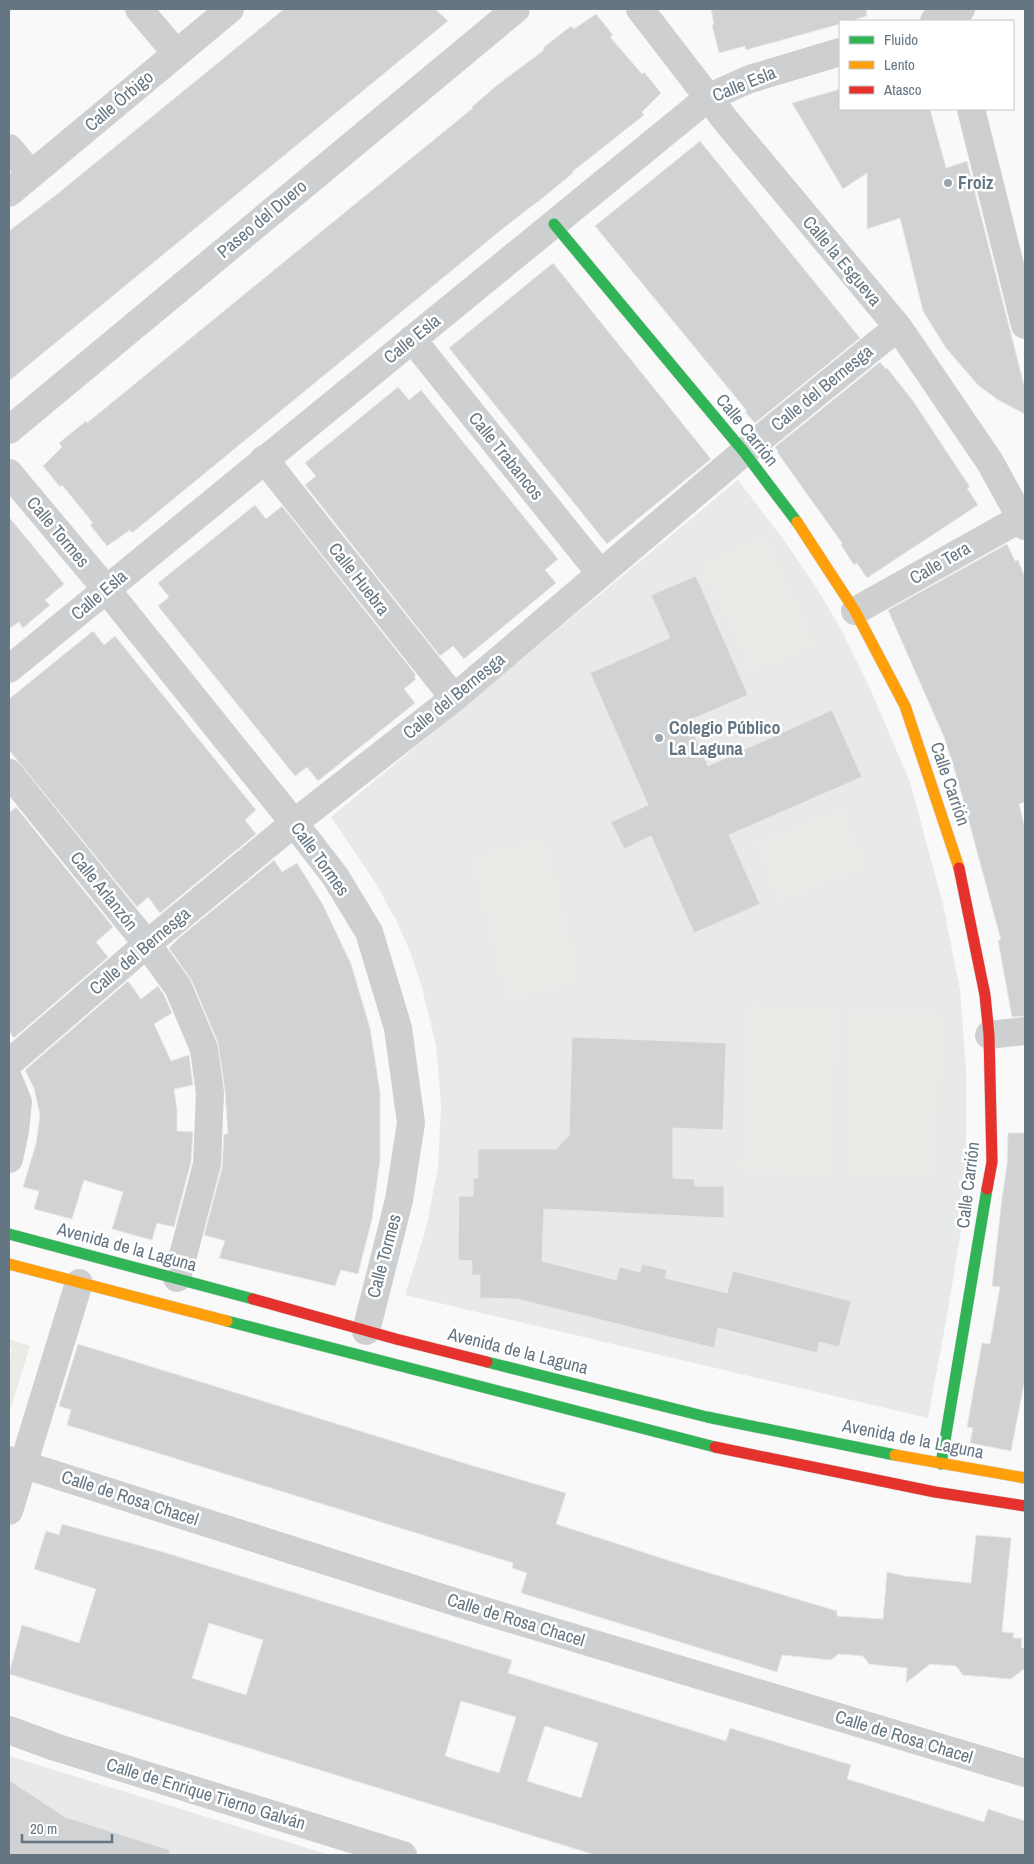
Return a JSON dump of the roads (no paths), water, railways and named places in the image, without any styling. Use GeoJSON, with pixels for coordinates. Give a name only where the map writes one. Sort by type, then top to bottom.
{"type":"FeatureCollection","features":[{"type":"Feature","properties":{"kind":"street"},"geometry":{"type":"LineString","coordinates":[[139,9],[176,53]]}},
{"type":"Feature","properties":{"kind":"street","name":"Calle Órbigo"},"geometry":{"type":"LineString","coordinates":[[9,193],[230,9]]}},
{"type":"Feature","properties":{"kind":"street","name":"Paseo del Duero"},"geometry":{"type":"LineString","coordinates":[[9,430],[516,9]]}},
{"type":"Feature","properties":{"kind":"street","name":"Calle la Esgueva"},"geometry":{"type":"LineString","coordinates":[[640,9],[727,122],[898,327],[990,462],[1024,520]]}},
{"type":"Feature","properties":{"kind":"street","name":"Calle Esla"},"geometry":{"type":"LineString","coordinates":[[9,669],[709,97],[750,79],[839,52]]}},
{"type":"Feature","properties":{"kind":"street"},"geometry":{"type":"LineString","coordinates":[[971,110],[1025,325]]}},
{"type":"Feature","properties":{"kind":"street"},"geometry":{"type":"LineString","coordinates":[[9,148],[31,174]]}},
{"type":"Feature","properties":{"kind":"street","name":"Calle Carrión"},"geometry":{"type":"LineString","coordinates":[[554,224],[744,452],[807,535],[856,611],[905,706],[957,860],[985,995],[989,1034],[992,1162],[941,1464]]}},
{"type":"Feature","properties":{"kind":"street","name":"Calle del Bernesga"},"geometry":{"type":"LineString","coordinates":[[9,1062],[147,944],[294,823],[454,698],[744,452],[898,327]]}},
{"type":"Feature","properties":{"kind":"street","name":"Calle Trabancos"},"geometry":{"type":"LineString","coordinates":[[412,339],[600,573]]}},
{"type":"Feature","properties":{"kind":"street","name":"Calle Huebra"},"geometry":{"type":"LineString","coordinates":[[264,459],[454,698]]}},
{"type":"Feature","properties":{"kind":"street","name":"Calle Tormes"},"geometry":{"type":"LineString","coordinates":[[9,473],[106,589],[294,823],[335,876],[369,932],[398,1028],[410,1123],[399,1200],[366,1331]]}},
{"type":"Feature","properties":{"kind":"street","name":"Calle Tera"},"geometry":{"type":"LineString","coordinates":[[856,611],[1024,520]]}},
{"type":"Feature","properties":{"kind":"street","name":"Calle Arlanzón"},"geometry":{"type":"LineString","coordinates":[[9,773],[147,944],[178,986],[204,1049],[210,1092],[207,1164],[177,1278]]}},
{"type":"Feature","properties":{"kind":"street"},"geometry":{"type":"LineString","coordinates":[[989,1034],[1025,1031]]}},
{"type":"Feature","properties":{"kind":"street"},"geometry":{"type":"LineString","coordinates":[[9,1080],[18,1102],[16,1130],[9,1159]]}},
{"type":"Feature","properties":{"kind":"street","name":"Avenida de la Laguna"},"geometry":{"type":"LineString","coordinates":[[9,1234],[177,1278],[366,1331],[707,1417],[941,1464],[1025,1478]]}},
{"type":"Feature","properties":{"kind":"street"},"geometry":{"type":"LineString","coordinates":[[9,1264],[726,1450],[935,1492],[1025,1506]]}},
{"type":"Feature","properties":{"kind":"street"},"geometry":{"type":"LineString","coordinates":[[9,1511],[16,1462],[79,1283]]}},
{"type":"Feature","properties":{"kind":"street","name":"Calle de Rosa Chacel"},"geometry":{"type":"LineString","coordinates":[[16,1462],[458,1603],[1025,1773]]}},
{"type":"Feature","properties":{"kind":"street","name":"Calle de Enrique Tierno Galván"},"geometry":{"type":"LineString","coordinates":[[9,1730],[55,1747],[403,1855]]}},
{"type":"Feature","properties":{"kind":"place","name":"Froiz"},"geometry":{"type":"Point","coordinates":[948,183]}},
{"type":"Feature","properties":{"kind":"place","name":"Colegio Público La Laguna"},"geometry":{"type":"Point","coordinates":[659,738]}}]}
